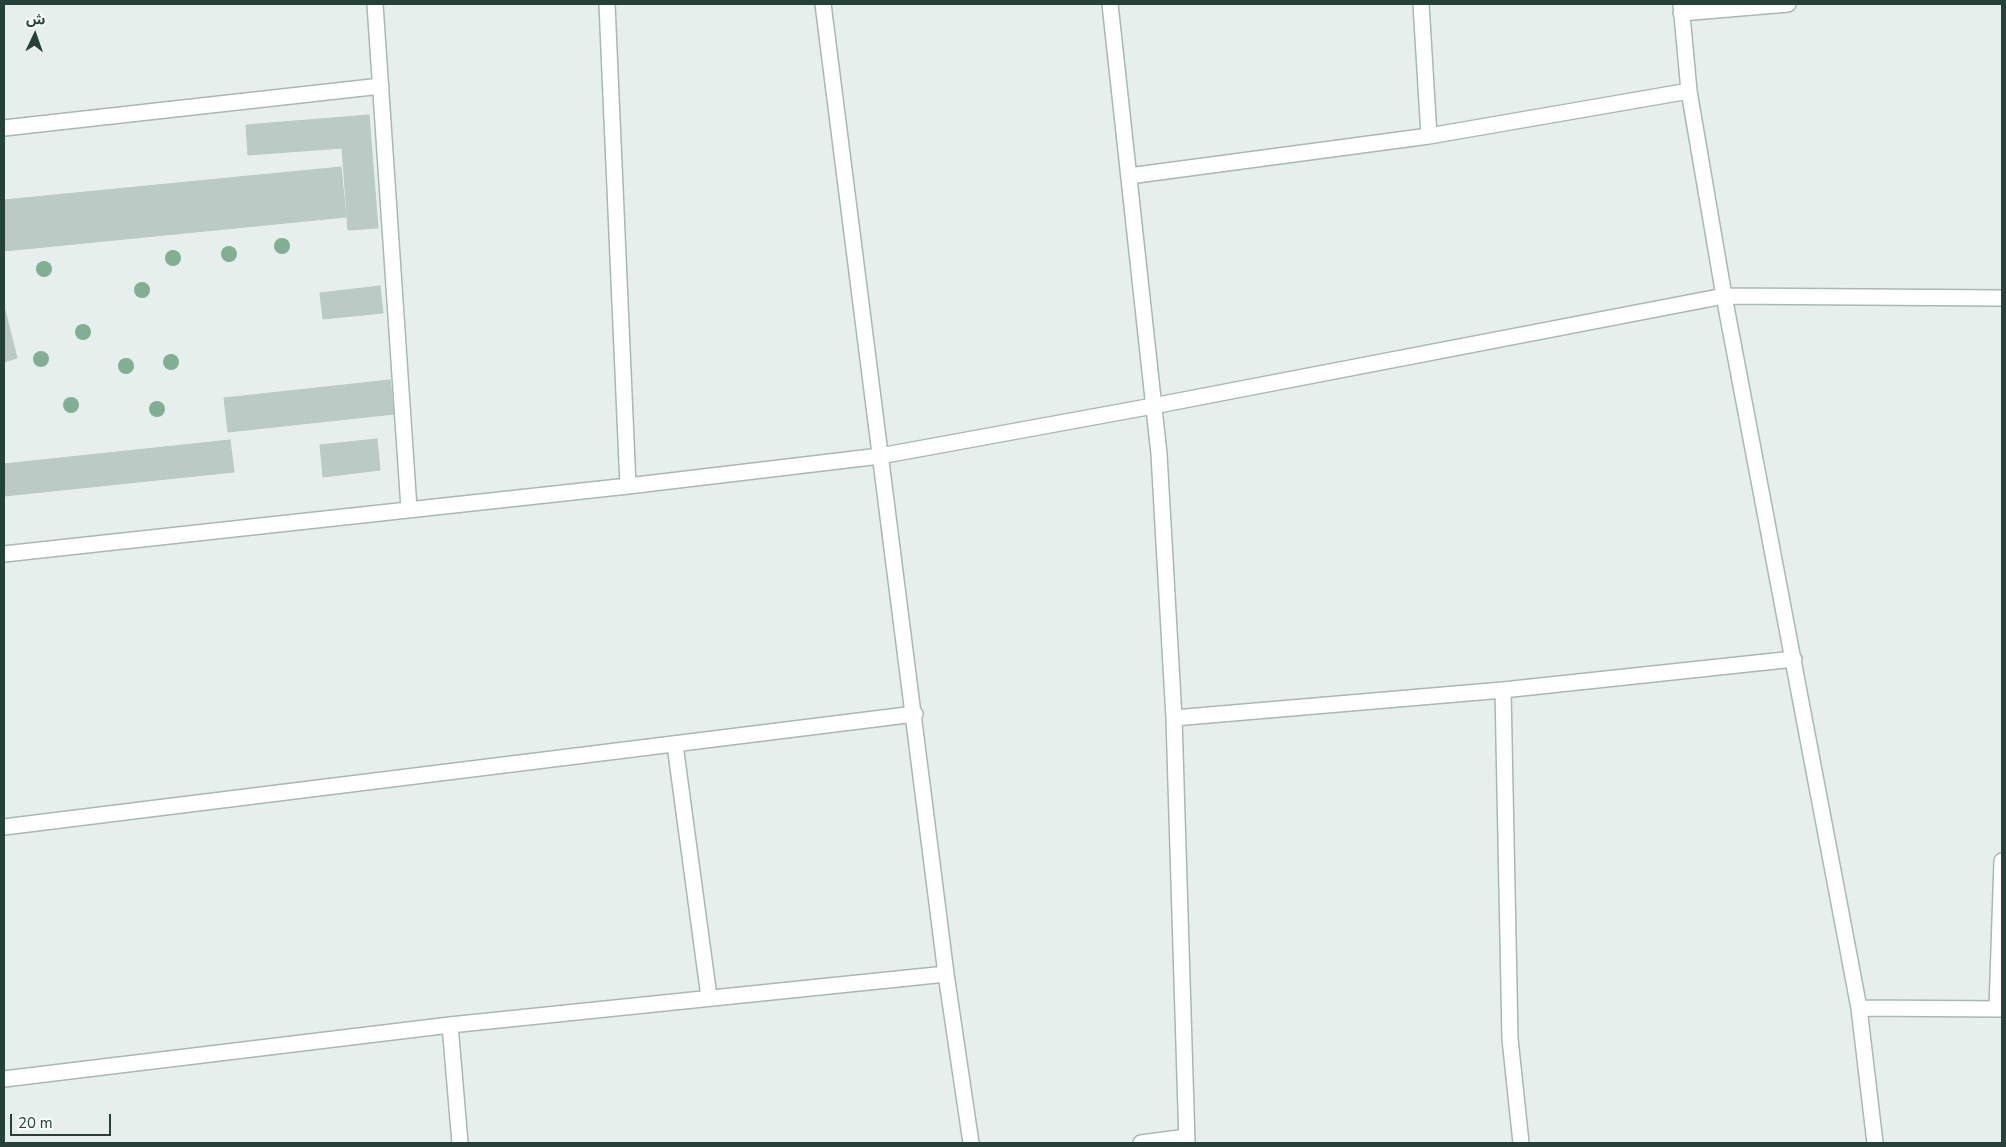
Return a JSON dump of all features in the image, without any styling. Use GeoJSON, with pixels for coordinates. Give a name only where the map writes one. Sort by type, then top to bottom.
{"type":"FeatureCollection","features":[{"type":"Feature","properties":{"kind":"street"},"geometry":{"type":"LineString","coordinates":[[375,4],[409,509]]}},
{"type":"Feature","properties":{"kind":"street"},"geometry":{"type":"LineString","coordinates":[[607,4],[628,486]]}},
{"type":"Feature","properties":{"kind":"street"},"geometry":{"type":"LineString","coordinates":[[823,4],[880,456],[915,714],[946,974],[970,1143]]}},
{"type":"Feature","properties":{"kind":"street"},"geometry":{"type":"LineString","coordinates":[[1110,4],[1159,454],[1174,718],[1187,1140],[1141,1143]]}},
{"type":"Feature","properties":{"kind":"street"},"geometry":{"type":"LineString","coordinates":[[1420,4],[1429,136]]}},
{"type":"Feature","properties":{"kind":"street"},"geometry":{"type":"LineString","coordinates":[[1788,4],[1681,8],[1689,91],[1724,296],[1859,1008],[1875,1143]]}},
{"type":"Feature","properties":{"kind":"street"},"geometry":{"type":"LineString","coordinates":[[4,128],[381,86]]}},
{"type":"Feature","properties":{"kind":"street"},"geometry":{"type":"LineString","coordinates":[[1129,176],[1429,136],[1689,91]]}},
{"type":"Feature","properties":{"kind":"street"},"geometry":{"type":"LineString","coordinates":[[4,554],[628,486],[880,456],[1153,406],[1724,296],[2002,298]]}},
{"type":"Feature","properties":{"kind":"street"},"geometry":{"type":"LineString","coordinates":[[1174,718],[1503,690],[1794,659]]}},
{"type":"Feature","properties":{"kind":"street"},"geometry":{"type":"LineString","coordinates":[[1503,690],[1510,1039],[1521,1143]]}},
{"type":"Feature","properties":{"kind":"street"},"geometry":{"type":"LineString","coordinates":[[4,827],[915,714]]}},
{"type":"Feature","properties":{"kind":"street"},"geometry":{"type":"LineString","coordinates":[[675,745],[710,997]]}},
{"type":"Feature","properties":{"kind":"street"},"geometry":{"type":"LineString","coordinates":[[1859,1008],[2000,1009],[2002,861]]}},
{"type":"Feature","properties":{"kind":"street"},"geometry":{"type":"LineString","coordinates":[[4,1079],[450,1025],[946,974]]}},
{"type":"Feature","properties":{"kind":"street"},"geometry":{"type":"LineString","coordinates":[[450,1025],[460,1143]]}},
{"type":"Feature","properties":{"kind":"building"},"geometry":{"type":"Polygon","coordinates":[[[369,115],[378,228],[348,230],[342,148],[248,155],[246,125],[369,115]]]}},
{"type":"Feature","properties":{"kind":"building"},"geometry":{"type":"Polygon","coordinates":[[[341,167],[346,217],[4,251],[4,200],[341,167]]]}},
{"type":"Feature","properties":{"kind":"building"},"geometry":{"type":"Polygon","coordinates":[[[380,286],[383,313],[323,319],[320,293],[380,286]]]}},
{"type":"Feature","properties":{"kind":"building"},"geometry":{"type":"Polygon","coordinates":[[[4,306],[17,358],[4,362],[4,306]]]}},
{"type":"Feature","properties":{"kind":"building"},"geometry":{"type":"Polygon","coordinates":[[[390,380],[394,414],[228,432],[224,398],[390,380]]]}},
{"type":"Feature","properties":{"kind":"building"},"geometry":{"type":"Polygon","coordinates":[[[377,439],[380,470],[323,477],[320,445],[377,439]]]}},
{"type":"Feature","properties":{"kind":"building"},"geometry":{"type":"Polygon","coordinates":[[[230,440],[234,472],[4,496],[4,464],[230,440]]]}}]}
